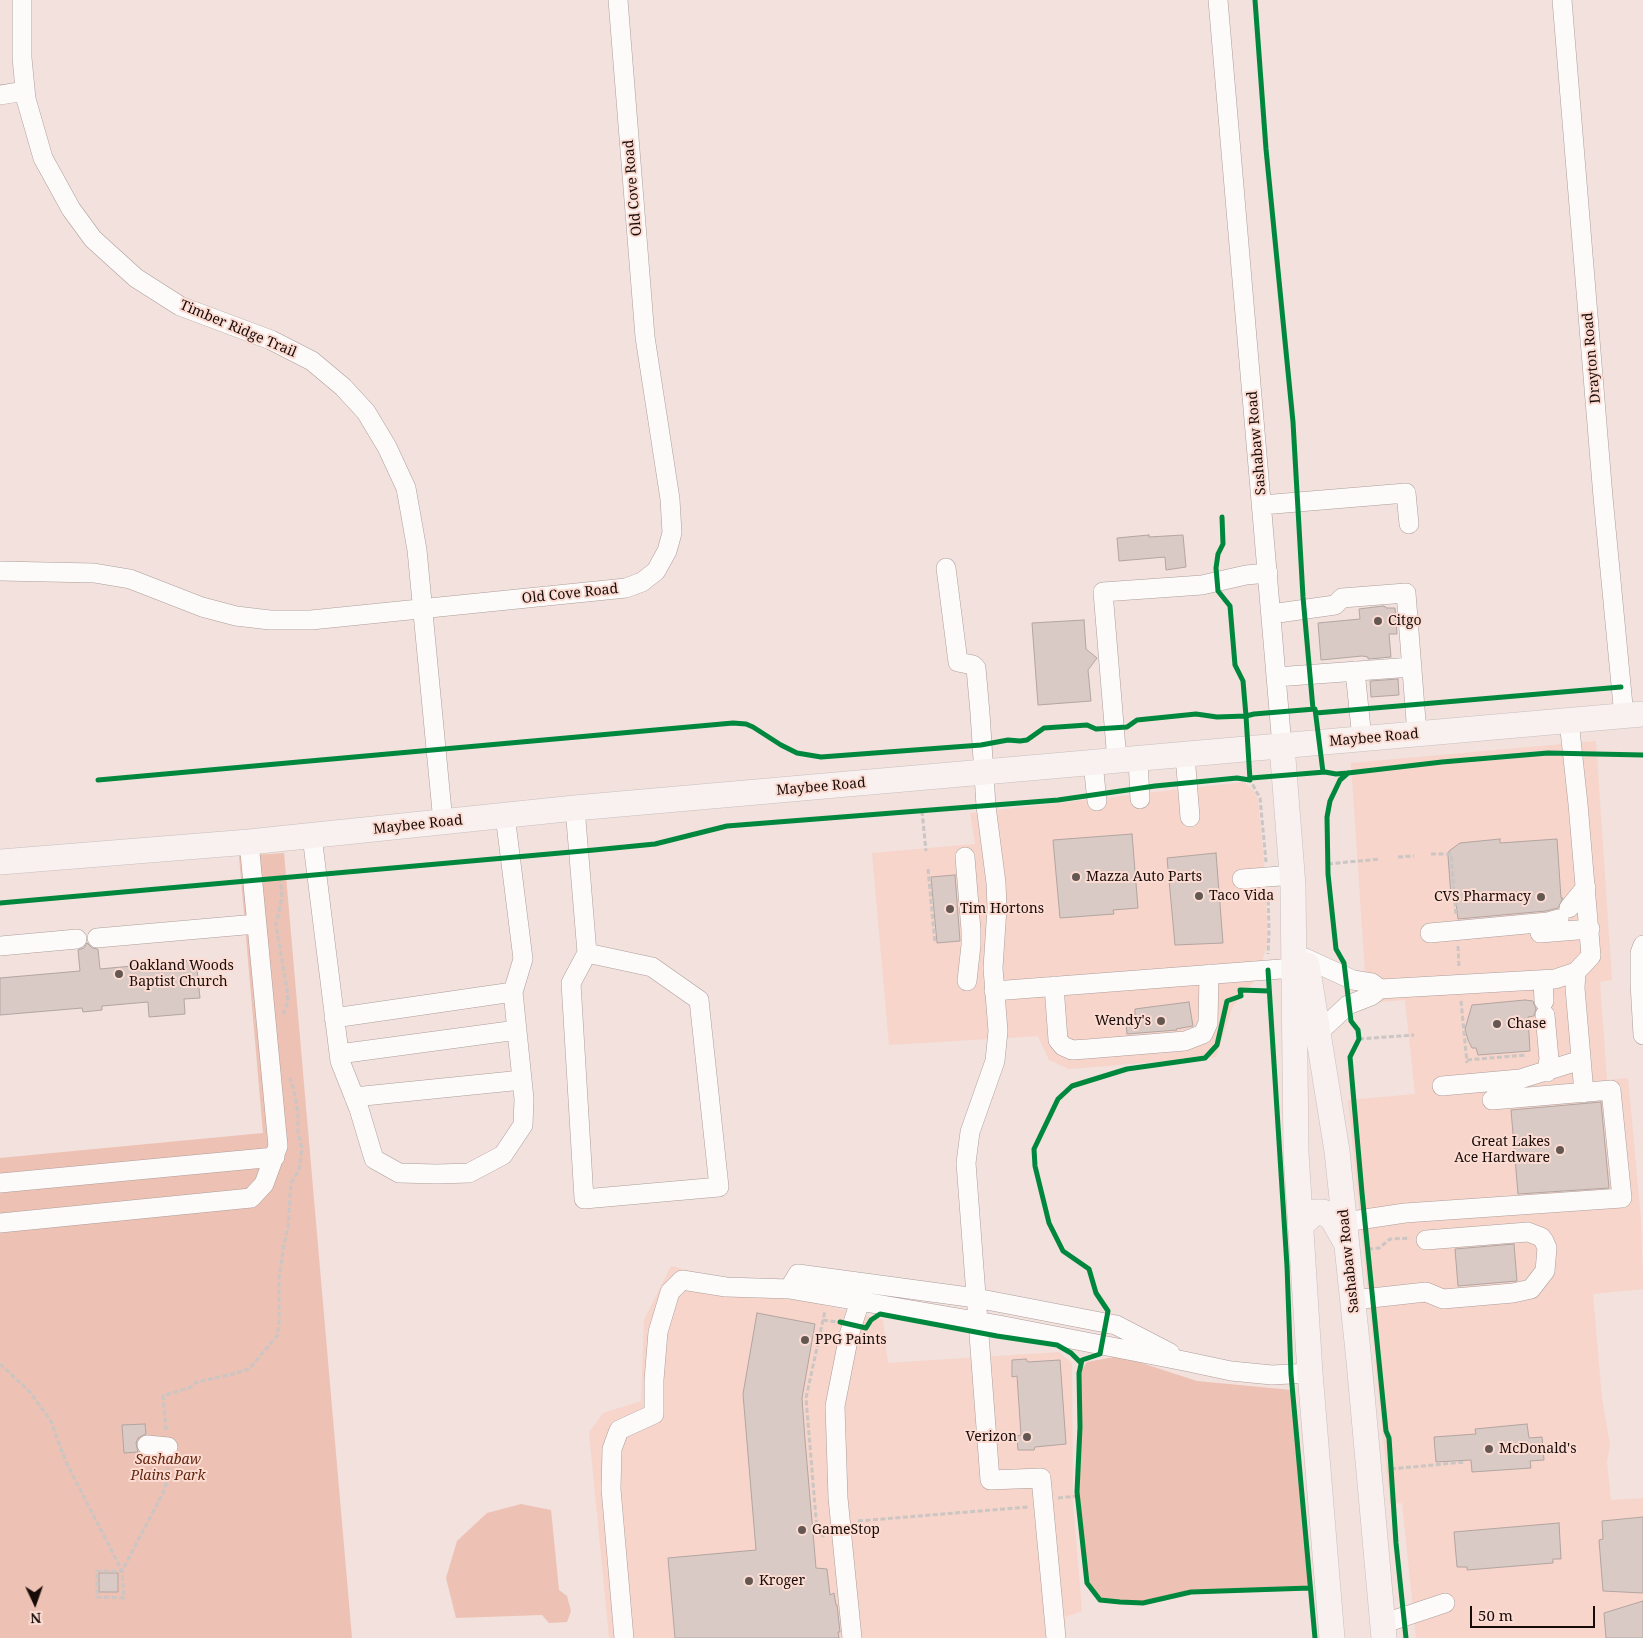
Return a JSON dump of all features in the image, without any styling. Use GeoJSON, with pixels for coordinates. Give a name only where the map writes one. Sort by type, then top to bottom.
{"type":"FeatureCollection","features":[{"type":"Feature","properties":{"kind":"main road","name":"Maybee Road"},"geometry":{"type":"LineString","coordinates":[[0,862],[249,842],[575,808],[1633,715]]}},
{"type":"Feature","properties":{"kind":"main road","name":"Sashabaw Road"},"geometry":{"type":"LineString","coordinates":[[1282,746],[1300,963],[1296,1153],[1300,1226],[1310,1373],[1335,1633]]}},
{"type":"Feature","properties":{"kind":"main road","name":"Sashabaw Road"},"geometry":{"type":"LineString","coordinates":[[1300,963],[1318,1033],[1337,1151],[1356,1234],[1353,1300],[1383,1634]]}},
{"type":"Feature","properties":{"kind":"main road"},"geometry":{"type":"LineString","coordinates":[[1300,1226],[1315,1212],[1326,1212],[1336,1222],[1356,1234]]}},
{"type":"Feature","properties":{"kind":"street","name":"Timber Ridge Trail"},"geometry":{"type":"LineString","coordinates":[[22,0],[22,58],[26,99],[43,158],[71,209],[93,239],[136,278],[180,306],[271,340],[312,361],[343,387],[366,412],[387,447],[406,488],[417,550],[443,822]]}},
{"type":"Feature","properties":{"kind":"street","name":"Old Cove Road"},"geometry":{"type":"LineString","coordinates":[[0,571],[94,573],[130,579],[202,607],[236,616],[270,620],[311,620],[626,588],[642,582],[656,571],[667,551],[672,533],[670,499],[645,337],[618,0]]}},
{"type":"Feature","properties":{"kind":"street","name":"Sashabaw Road"},"geometry":{"type":"LineString","coordinates":[[1218,0],[1282,746]]}},
{"type":"Feature","properties":{"kind":"street","name":"Drayton Road"},"geometry":{"type":"LineString","coordinates":[[1562,0],[1602,478],[1633,715]]}},
{"type":"Feature","properties":{"kind":"street"},"geometry":{"type":"LineString","coordinates":[[0,95],[25,91]]}},
{"type":"Feature","properties":{"kind":"street"},"geometry":{"type":"LineString","coordinates":[[1262,505],[1406,493],[1409,524]]}},
{"type":"Feature","properties":{"kind":"street"},"geometry":{"type":"LineString","coordinates":[[946,568],[958,662],[973,664],[976,668],[997,900],[993,968],[998,1031],[995,1061],[970,1132],[966,1164],[990,1480],[1040,1478],[1056,1638]]}},
{"type":"Feature","properties":{"kind":"street"},"geometry":{"type":"LineString","coordinates":[[1140,799],[1116,761],[1103,592],[1202,585],[1246,575],[1268,573]]}},
{"type":"Feature","properties":{"kind":"street"},"geometry":{"type":"LineString","coordinates":[[1271,614],[1335,605],[1342,598],[1406,593],[1417,734]]}},
{"type":"Feature","properties":{"kind":"street"},"geometry":{"type":"LineString","coordinates":[[1276,677],[1412,667]]}},
{"type":"Feature","properties":{"kind":"street"},"geometry":{"type":"LineString","coordinates":[[1355,671],[1362,739]]}},
{"type":"Feature","properties":{"kind":"street"},"geometry":{"type":"LineString","coordinates":[[1318,1033],[1348,1005],[1372,996],[1380,989],[1555,979],[1576,972],[1591,956],[1590,929],[1569,720]]}},
{"type":"Feature","properties":{"kind":"street"},"geometry":{"type":"LineString","coordinates":[[1185,755],[1190,817]]}},
{"type":"Feature","properties":{"kind":"street"},"geometry":{"type":"LineString","coordinates":[[1097,802],[1116,761]]}},
{"type":"Feature","properties":{"kind":"street"},"geometry":{"type":"LineString","coordinates":[[575,808],[587,953],[572,983],[584,1199],[719,1188],[698,1000],[652,968],[587,953]]}},
{"type":"Feature","properties":{"kind":"street"},"geometry":{"type":"LineString","coordinates":[[312,836],[339,1054],[374,1159],[399,1173],[469,1173],[504,1155],[523,1125],[524,1099],[513,992],[523,959],[506,815]]}},
{"type":"Feature","properties":{"kind":"street"},"geometry":{"type":"LineString","coordinates":[[0,1222],[251,1198],[264,1184],[278,1146],[249,842]]}},
{"type":"Feature","properties":{"kind":"street"},"geometry":{"type":"LineString","coordinates":[[965,857],[971,930],[971,953],[967,981]]}},
{"type":"Feature","properties":{"kind":"street"},"geometry":{"type":"LineString","coordinates":[[1243,884],[1293,880]]}},
{"type":"Feature","properties":{"kind":"street"},"geometry":{"type":"LineString","coordinates":[[1430,933],[1548,922],[1564,914],[1586,887]]}},
{"type":"Feature","properties":{"kind":"street"},"geometry":{"type":"LineString","coordinates":[[97,938],[256,924]]}},
{"type":"Feature","properties":{"kind":"street"},"geometry":{"type":"LineString","coordinates":[[1471,930],[1521,934],[1590,929]]}},
{"type":"Feature","properties":{"kind":"street"},"geometry":{"type":"LineString","coordinates":[[0,946],[77,939]]}},
{"type":"Feature","properties":{"kind":"street"},"geometry":{"type":"LineString","coordinates":[[1643,945],[1640,952],[1643,1035]]}},
{"type":"Feature","properties":{"kind":"street"},"geometry":{"type":"LineString","coordinates":[[994,990],[1209,974],[1300,963],[1372,983],[1380,989]]}},
{"type":"Feature","properties":{"kind":"street"},"geometry":{"type":"LineString","coordinates":[[1576,972],[1575,988],[1584,1092]]}},
{"type":"Feature","properties":{"kind":"street"},"geometry":{"type":"LineString","coordinates":[[1050,986],[1058,1040],[1063,1046],[1072,1050],[1185,1041],[1203,1034],[1208,1023],[1209,974]]}},
{"type":"Feature","properties":{"kind":"street"},"geometry":{"type":"LineString","coordinates":[[1543,980],[1549,1059],[1547,1072]]}},
{"type":"Feature","properties":{"kind":"street"},"geometry":{"type":"LineString","coordinates":[[334,1018],[513,992]]}},
{"type":"Feature","properties":{"kind":"street"},"geometry":{"type":"LineString","coordinates":[[339,1054],[517,1030]]}},
{"type":"Feature","properties":{"kind":"street"},"geometry":{"type":"LineString","coordinates":[[1442,1086],[1520,1079],[1581,1060]]}},
{"type":"Feature","properties":{"kind":"street"},"geometry":{"type":"LineString","coordinates":[[354,1097],[522,1080]]}},
{"type":"Feature","properties":{"kind":"street"},"geometry":{"type":"LineString","coordinates":[[1356,1234],[1405,1213],[1622,1198],[1611,1090],[1492,1100]]}},
{"type":"Feature","properties":{"kind":"street"},"geometry":{"type":"LineString","coordinates":[[0,1184],[275,1157]]}},
{"type":"Feature","properties":{"kind":"street"},"geometry":{"type":"LineString","coordinates":[[1353,1300],[1426,1292],[1443,1299],[1513,1293],[1531,1289],[1545,1271],[1547,1248],[1544,1241],[1541,1237],[1528,1232],[1421,1239]]}},
{"type":"Feature","properties":{"kind":"street"},"geometry":{"type":"LineString","coordinates":[[624,1638],[611,1489],[612,1449],[619,1430],[654,1414],[658,1332],[670,1292],[682,1280],[726,1287],[789,1289],[798,1274],[978,1321],[1231,1371],[1272,1374],[1310,1373]]}},
{"type":"Feature","properties":{"kind":"street"},"geometry":{"type":"LineString","coordinates":[[863,1292],[976,1298],[1116,1325],[1184,1361]]}},
{"type":"Feature","properties":{"kind":"street"},"geometry":{"type":"LineString","coordinates":[[852,1638],[838,1498],[835,1406],[849,1335],[846,1324],[863,1292]]}},
{"type":"Feature","properties":{"kind":"street"},"geometry":{"type":"LineString","coordinates":[[147,1445],[168,1446]]}},
{"type":"Feature","properties":{"kind":"street"},"geometry":{"type":"LineString","coordinates":[[1383,1634],[1445,1603]]}},
{"type":"Feature","properties":{"kind":"path"},"geometry":{"type":"LineString","coordinates":[[1244,779],[1250,780],[1248,749]]}},
{"type":"Feature","properties":{"kind":"path"},"geometry":{"type":"LineString","coordinates":[[1251,778],[1285,775]]}},
{"type":"Feature","properties":{"kind":"path"},"geometry":{"type":"LineString","coordinates":[[912,812],[931,810]]}},
{"type":"Feature","properties":{"kind":"path"},"geometry":{"type":"LineString","coordinates":[[922,811],[926,851]]}},
{"type":"Feature","properties":{"kind":"path"},"geometry":{"type":"LineString","coordinates":[[1431,854],[1451,854]]}},
{"type":"Feature","properties":{"kind":"path"},"geometry":{"type":"LineString","coordinates":[[1327,856],[1328,874]]}},
{"type":"Feature","properties":{"kind":"path"},"geometry":{"type":"LineString","coordinates":[[1398,857],[1414,856]]}},
{"type":"Feature","properties":{"kind":"path"},"geometry":{"type":"LineString","coordinates":[[1328,864],[1380,859]]}},
{"type":"Feature","properties":{"kind":"path"},"geometry":{"type":"LineString","coordinates":[[928,869],[934,943]]}},
{"type":"Feature","properties":{"kind":"path"},"geometry":{"type":"LineString","coordinates":[[252,880],[317,874]]}},
{"type":"Feature","properties":{"kind":"path"},"geometry":{"type":"LineString","coordinates":[[280,877],[282,897],[276,925],[288,1002],[281,1022]]}},
{"type":"Feature","properties":{"kind":"path"},"geometry":{"type":"LineString","coordinates":[[1461,1000],[1462,1031],[1467,1062],[1526,1055]]}},
{"type":"Feature","properties":{"kind":"path"},"geometry":{"type":"LineString","coordinates":[[1348,1005],[1351,1021],[1358,1030],[1359,1039],[1355,1048]]}},
{"type":"Feature","properties":{"kind":"path"},"geometry":{"type":"LineString","coordinates":[[1359,1039],[1414,1035]]}},
{"type":"Feature","properties":{"kind":"path"},"geometry":{"type":"LineString","coordinates":[[122,1571],[165,1489],[169,1465],[163,1396],[192,1387],[197,1382],[249,1369],[277,1336],[279,1326],[279,1278],[288,1228],[291,1182],[299,1170],[302,1148],[298,1132],[298,1113],[290,1076]]}},
{"type":"Feature","properties":{"kind":"path"},"geometry":{"type":"LineString","coordinates":[[1356,1234],[1379,1248],[1390,1239],[1421,1239]]}},
{"type":"Feature","properties":{"kind":"path"},"geometry":{"type":"LineString","coordinates":[[1356,1234],[1368,1257]]}},
{"type":"Feature","properties":{"kind":"path"},"geometry":{"type":"LineString","coordinates":[[823,1320],[846,1324]]}},
{"type":"Feature","properties":{"kind":"path"},"geometry":{"type":"LineString","coordinates":[[0,1364],[28,1391],[51,1421],[65,1460],[122,1571],[124,1598],[97,1597],[97,1571],[122,1571]]}},
{"type":"Feature","properties":{"kind":"path"},"geometry":{"type":"LineString","coordinates":[[1390,1461],[1391,1476]]}},
{"type":"Feature","properties":{"kind":"path"},"geometry":{"type":"LineString","coordinates":[[1391,1469],[1465,1462]]}},
{"type":"Feature","properties":{"kind":"path"},"geometry":{"type":"LineString","coordinates":[[1053,1498],[1077,1494],[1079,1506]]}},
{"type":"Feature","properties":{"kind":"path"},"geometry":{"type":"LineString","coordinates":[[857,1521],[1036,1507]]}},
{"type":"Feature","properties":{"kind":"shaded area"},"geometry":{"type":"Polygon","coordinates":[[[1596,741],[1612,980],[1600,982],[1607,1080],[1628,1078],[1641,1219],[1643,1289],[1593,1294],[1602,1398],[1610,1445],[1607,1462],[1611,1500],[1643,1498],[1643,1638],[1416,1638],[1402,1503],[1390,1504],[1348,1100],[1415,1094],[1405,1000],[1367,1003],[1351,763],[1596,741]]]}},
{"type":"Feature","properties":{"kind":"shaded area"},"geometry":{"type":"Polygon","coordinates":[[[1244,782],[1256,793],[1258,801],[1264,861],[1268,942],[1257,978],[1233,1006],[1216,1057],[1069,1069],[1049,1060],[1038,1036],[889,1045],[872,853],[975,844],[970,813],[1244,782]]]}},
{"type":"Feature","properties":{"kind":"shaded area"},"geometry":{"type":"Polygon","coordinates":[[[671,1266],[883,1320],[888,1363],[1059,1352],[1072,1363],[1073,1504],[1082,1611],[1065,1617],[1066,1638],[609,1638],[589,1432],[603,1413],[641,1401],[644,1320],[671,1266]]]}},
{"type":"Feature","properties":{"kind":"green space","name":"Sashabaw Plains Park"},"geometry":{"type":"Polygon","coordinates":[[[284,853],[352,1638],[0,1638],[0,1158],[263,1133],[239,856],[284,853]]]}},
{"type":"Feature","properties":{"kind":"green space"},"geometry":{"type":"Polygon","coordinates":[[[1120,1356],[1197,1381],[1292,1390],[1310,1588],[1191,1592],[1143,1603],[1100,1600],[1087,1583],[1077,1492],[1080,1427],[1079,1373],[1087,1362],[1120,1356]]]}},
{"type":"Feature","properties":{"kind":"green space"},"geometry":{"type":"Polygon","coordinates":[[[521,1504],[551,1510],[559,1590],[567,1596],[571,1611],[567,1622],[549,1623],[542,1615],[456,1618],[446,1578],[457,1541],[487,1513],[521,1504]]]}},
{"type":"Feature","properties":{"kind":"building"},"geometry":{"type":"Polygon","coordinates":[[[1149,535],[1149,537],[1183,535],[1186,567],[1166,570],[1165,557],[1119,561],[1117,538],[1149,535]]]}},
{"type":"Feature","properties":{"kind":"building"},"geometry":{"type":"Polygon","coordinates":[[[1383,606],[1395,608],[1397,634],[1389,634],[1391,657],[1368,659],[1368,657],[1362,656],[1321,660],[1318,623],[1360,619],[1359,609],[1383,606]]]}},
{"type":"Feature","properties":{"kind":"building"},"geometry":{"type":"Polygon","coordinates":[[[1084,620],[1086,649],[1097,658],[1088,670],[1091,701],[1038,705],[1032,623],[1084,620]]]}},
{"type":"Feature","properties":{"kind":"building"},"geometry":{"type":"Polygon","coordinates":[[[1398,679],[1399,695],[1371,697],[1370,681],[1398,679]]]}},
{"type":"Feature","properties":{"kind":"building"},"geometry":{"type":"Polygon","coordinates":[[[1132,834],[1138,908],[1113,910],[1114,914],[1060,918],[1053,840],[1132,834]]]}},
{"type":"Feature","properties":{"kind":"building","name":"CVS Pharmacy"},"geometry":{"type":"Polygon","coordinates":[[[1500,839],[1500,843],[1557,839],[1561,898],[1563,898],[1558,908],[1546,911],[1458,919],[1455,896],[1451,896],[1449,851],[1460,843],[1500,839]]]}},
{"type":"Feature","properties":{"kind":"building"},"geometry":{"type":"Polygon","coordinates":[[[1216,853],[1223,943],[1175,945],[1167,858],[1216,853]]]}},
{"type":"Feature","properties":{"kind":"building","name":"Tim Hortons"},"geometry":{"type":"Polygon","coordinates":[[[955,875],[960,941],[937,943],[931,877],[955,875]]]}},
{"type":"Feature","properties":{"kind":"building","name":"Oakland Woods Baptist Church"},"geometry":{"type":"Polygon","coordinates":[[[87,943],[92,948],[98,949],[100,969],[196,960],[200,998],[184,999],[185,1014],[149,1017],[148,1002],[102,1006],[102,1010],[83,1012],[82,1008],[0,1015],[0,978],[80,971],[78,950],[84,948],[87,943]]]}},
{"type":"Feature","properties":{"kind":"building","name":"Chase"},"geometry":{"type":"Polygon","coordinates":[[[1525,1000],[1533,1001],[1536,1009],[1534,1016],[1528,1017],[1530,1051],[1478,1055],[1476,1048],[1472,1048],[1468,1040],[1465,1029],[1472,1005],[1525,1000]]]}},
{"type":"Feature","properties":{"kind":"building","name":"Wendy's"},"geometry":{"type":"Polygon","coordinates":[[[1189,1002],[1193,1026],[1177,1030],[1127,1034],[1126,1022],[1135,1020],[1135,1009],[1189,1002]]]}},
{"type":"Feature","properties":{"kind":"building","name":"Great Lakes Ace Hardware"},"geometry":{"type":"Polygon","coordinates":[[[1601,1102],[1609,1188],[1518,1194],[1511,1110],[1601,1102]]]}},
{"type":"Feature","properties":{"kind":"building"},"geometry":{"type":"Polygon","coordinates":[[[1514,1244],[1517,1281],[1458,1286],[1455,1249],[1514,1244]]]}},
{"type":"Feature","properties":{"kind":"building"},"geometry":{"type":"Polygon","coordinates":[[[757,1313],[815,1324],[802,1398],[805,1440],[816,1568],[827,1569],[830,1595],[834,1593],[837,1605],[839,1638],[675,1638],[668,1558],[756,1550],[743,1394],[757,1313]]]}},
{"type":"Feature","properties":{"kind":"building"},"geometry":{"type":"Polygon","coordinates":[[[1026,1359],[1028,1362],[1060,1360],[1066,1444],[1035,1447],[1034,1450],[1018,1450],[1017,1436],[1021,1435],[1017,1376],[1012,1377],[1012,1360],[1026,1359]]]}},
{"type":"Feature","properties":{"kind":"building"},"geometry":{"type":"Polygon","coordinates":[[[145,1424],[146,1434],[138,1438],[136,1443],[138,1452],[124,1453],[122,1425],[145,1424]]]}},
{"type":"Feature","properties":{"kind":"building","name":"McDonald's"},"geometry":{"type":"Polygon","coordinates":[[[1527,1424],[1529,1438],[1542,1437],[1544,1460],[1530,1461],[1531,1468],[1472,1472],[1471,1460],[1436,1462],[1434,1437],[1476,1434],[1475,1429],[1527,1424]]]}},
{"type":"Feature","properties":{"kind":"building"},"geometry":{"type":"Polygon","coordinates":[[[1643,1517],[1643,1593],[1603,1591],[1599,1540],[1603,1539],[1602,1521],[1643,1517]]]}},
{"type":"Feature","properties":{"kind":"building"},"geometry":{"type":"Polygon","coordinates":[[[1559,1523],[1561,1559],[1553,1559],[1553,1563],[1467,1570],[1467,1567],[1457,1567],[1454,1532],[1559,1523]]]}},
{"type":"Feature","properties":{"kind":"building"},"geometry":{"type":"Polygon","coordinates":[[[99,1573],[118,1573],[118,1592],[99,1592],[99,1573]]]}},
{"type":"Feature","properties":{"kind":"building"},"geometry":{"type":"Polygon","coordinates":[[[1643,1601],[1643,1638],[1606,1638],[1604,1613],[1643,1601]]]}},
{"type":"Feature","properties":{"kind":"cycle path"},"geometry":{"type":"LineString","coordinates":[[1255,0],[1266,149],[1293,422],[1303,597],[1313,709]]}},
{"type":"Feature","properties":{"kind":"cycle path"},"geometry":{"type":"LineString","coordinates":[[98,780],[733,723],[746,724],[753,727],[797,753],[821,757],[981,745],[1008,740],[1020,741],[1027,740],[1044,728],[1087,725],[1096,729],[1127,727],[1137,720],[1196,714],[1217,717],[1246,716],[1243,681],[1235,665],[1230,606],[1218,591],[1216,568],[1218,554],[1223,544],[1222,517]]}},
{"type":"Feature","properties":{"kind":"cycle path"},"geometry":{"type":"LineString","coordinates":[[1316,713],[1621,687]]}},
{"type":"Feature","properties":{"kind":"cycle path"},"geometry":{"type":"LineString","coordinates":[[0,903],[655,844],[727,826],[1058,800],[1155,786],[1237,778],[1250,780],[1246,716],[1254,714],[1315,709],[1323,772]]}},
{"type":"Feature","properties":{"kind":"cycle path"},"geometry":{"type":"LineString","coordinates":[[1251,778],[1325,772],[1336,774],[1348,773],[1442,762],[1548,753],[1643,755]]}},
{"type":"Feature","properties":{"kind":"cycle path"},"geometry":{"type":"LineString","coordinates":[[1348,773],[1340,780],[1330,801],[1327,817],[1328,874],[1336,949],[1344,963],[1351,1021],[1358,1030],[1359,1039],[1350,1057],[1386,1431],[1389,1438],[1396,1543],[1406,1638]]}},
{"type":"Feature","properties":{"kind":"cycle path"},"geometry":{"type":"LineString","coordinates":[[1268,970],[1287,1266],[1291,1374],[1315,1638]]}},
{"type":"Feature","properties":{"kind":"cycle path"},"geometry":{"type":"LineString","coordinates":[[1269,991],[1240,990],[1241,996],[1227,1001],[1217,1045],[1205,1058],[1127,1069],[1072,1086],[1058,1099],[1034,1149],[1035,1166],[1049,1223],[1063,1251],[1089,1269],[1096,1293],[1108,1311],[1100,1354],[1082,1360],[1079,1373],[1080,1427],[1077,1492],[1087,1583],[1100,1600],[1143,1603],[1191,1592],[1310,1588]]}},
{"type":"Feature","properties":{"kind":"cycle path"},"geometry":{"type":"LineString","coordinates":[[840,1322],[866,1328],[871,1320],[880,1314],[1057,1345],[1071,1353],[1081,1363]]}},
{"type":"Feature","properties":{"kind":"place","name":"Citgo"},"geometry":{"type":"Point","coordinates":[1378,621]}},
{"type":"Feature","properties":{"kind":"place","name":"Mazza Auto Parts"},"geometry":{"type":"Point","coordinates":[1076,877]}},
{"type":"Feature","properties":{"kind":"place","name":"Taco Vida"},"geometry":{"type":"Point","coordinates":[1199,896]}},
{"type":"Feature","properties":{"kind":"place","name":"CVS Pharmacy"},"geometry":{"type":"Point","coordinates":[1541,897]}},
{"type":"Feature","properties":{"kind":"place","name":"Tim Hortons"},"geometry":{"type":"Point","coordinates":[950,909]}},
{"type":"Feature","properties":{"kind":"place","name":"Oakland Woods Baptist Church"},"geometry":{"type":"Point","coordinates":[119,974]}},
{"type":"Feature","properties":{"kind":"place","name":"Wendy's"},"geometry":{"type":"Point","coordinates":[1161,1021]}},
{"type":"Feature","properties":{"kind":"place","name":"Chase"},"geometry":{"type":"Point","coordinates":[1497,1024]}},
{"type":"Feature","properties":{"kind":"place","name":"Great Lakes Ace Hardware"},"geometry":{"type":"Point","coordinates":[1560,1150]}},
{"type":"Feature","properties":{"kind":"place","name":"PPG Paints"},"geometry":{"type":"Point","coordinates":[805,1340]}},
{"type":"Feature","properties":{"kind":"place","name":"Verizon"},"geometry":{"type":"Point","coordinates":[1027,1437]}},
{"type":"Feature","properties":{"kind":"place","name":"McDonald's"},"geometry":{"type":"Point","coordinates":[1489,1449]}},
{"type":"Feature","properties":{"kind":"place","name":"GameStop"},"geometry":{"type":"Point","coordinates":[802,1530]}},
{"type":"Feature","properties":{"kind":"place","name":"Kroger"},"geometry":{"type":"Point","coordinates":[749,1581]}}]}
